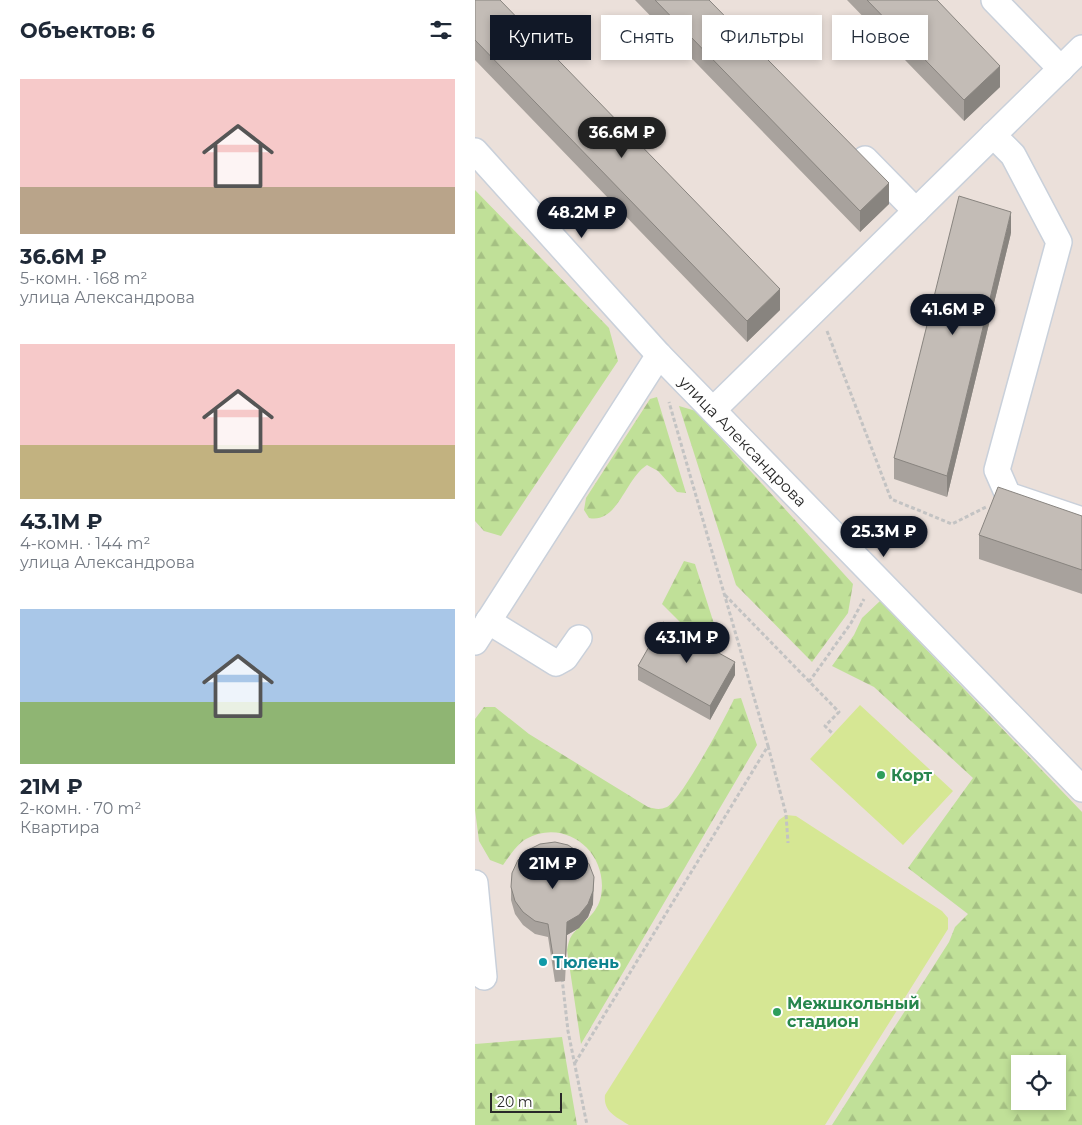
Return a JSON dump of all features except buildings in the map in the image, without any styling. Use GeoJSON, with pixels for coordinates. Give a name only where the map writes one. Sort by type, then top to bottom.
{"type":"FeatureCollection","features":[{"type":"Feature","properties":{"kind":"street"},"geometry":{"type":"LineString","coordinates":[[994,0],[1061,69]]}},
{"type":"Feature","properties":{"kind":"street"},"geometry":{"type":"LineString","coordinates":[[713,410],[1082,48]]}},
{"type":"Feature","properties":{"kind":"street"},"geometry":{"type":"LineString","coordinates":[[993,135],[1013,155],[1059,242],[997,470],[1008,495],[1082,520]]}},
{"type":"Feature","properties":{"kind":"street"},"geometry":{"type":"LineString","coordinates":[[847,141],[915,211]]}},
{"type":"Feature","properties":{"kind":"street","name":"улица Александрова"},"geometry":{"type":"LineString","coordinates":[[475,151],[659,355],[1082,789]]}},
{"type":"Feature","properties":{"kind":"street"},"geometry":{"type":"LineString","coordinates":[[475,642],[659,355]]}},
{"type":"Feature","properties":{"kind":"street"},"geometry":{"type":"LineString","coordinates":[[488,621],[556,663],[565,658],[579,638]]}},
{"type":"Feature","properties":{"kind":"street"},"geometry":{"type":"LineString","coordinates":[[475,883],[484,977]]}},
{"type":"Feature","properties":{"kind":"path"},"geometry":{"type":"LineString","coordinates":[[818,307],[891,500],[952,524],[1008,495]]}},
{"type":"Feature","properties":{"kind":"path"},"geometry":{"type":"LineString","coordinates":[[684,380],[668,397],[768,746],[786,814],[788,843]]}},
{"type":"Feature","properties":{"kind":"path"},"geometry":{"type":"LineString","coordinates":[[809,682],[851,623],[865,598],[880,583]]}},
{"type":"Feature","properties":{"kind":"path"},"geometry":{"type":"LineString","coordinates":[[725,594],[839,712],[825,726],[833,734]]}},
{"type":"Feature","properties":{"kind":"path"},"geometry":{"type":"LineString","coordinates":[[575,1063],[768,746]]}},
{"type":"Feature","properties":{"kind":"path"},"geometry":{"type":"LineString","coordinates":[[562,975],[568,1031],[587,1125]]}},
{"type":"Feature","properties":{"kind":"green space"},"geometry":{"type":"Polygon","coordinates":[[[475,190],[609,328],[618,361],[501,536],[484,531],[475,521],[475,190]]]}},
{"type":"Feature","properties":{"kind":"green space"},"geometry":{"type":"Polygon","coordinates":[[[657,397],[686,493],[677,492],[658,471],[647,465],[639,472],[614,508],[599,518],[589,518],[584,510],[586,498],[650,399],[657,397]]]}},
{"type":"Feature","properties":{"kind":"green space"},"geometry":{"type":"Polygon","coordinates":[[[679,406],[696,411],[853,584],[848,613],[812,662],[736,585],[679,406]]]}},
{"type":"Feature","properties":{"kind":"green space"},"geometry":{"type":"Polygon","coordinates":[[[684,561],[695,564],[715,627],[723,642],[715,645],[689,631],[662,604],[684,561]]]}},
{"type":"Feature","properties":{"kind":"green space"},"geometry":{"type":"Polygon","coordinates":[[[880,601],[1082,812],[1082,1125],[832,1125],[949,942],[955,927],[968,914],[908,868],[973,778],[874,687],[832,666],[854,635],[862,618],[880,601]]]}},
{"type":"Feature","properties":{"kind":"green space"},"geometry":{"type":"Polygon","coordinates":[[[741,698],[757,745],[581,1044],[567,950],[572,935],[597,908],[601,896],[602,880],[598,866],[591,853],[581,843],[569,836],[556,833],[541,833],[526,839],[516,847],[503,865],[490,860],[479,841],[475,810],[475,719],[484,707],[495,707],[529,734],[648,807],[660,809],[667,807],[674,801],[713,739],[734,699],[741,698]]]}},
{"type":"Feature","properties":{"kind":"green space","name":"Корт"},"geometry":{"type":"Polygon","coordinates":[[[860,705],[953,791],[903,845],[810,759],[860,705]]]}},
{"type":"Feature","properties":{"kind":"green space","name":"Межшкольный стадион"},"geometry":{"type":"Polygon","coordinates":[[[786,815],[796,816],[942,911],[948,918],[948,929],[825,1125],[629,1125],[609,1110],[606,1106],[605,1095],[779,820],[786,815]]]}},
{"type":"Feature","properties":{"kind":"green space"},"geometry":{"type":"Polygon","coordinates":[[[562,1037],[577,1125],[475,1125],[475,1044],[562,1037]]]}},
{"type":"Feature","properties":{"kind":"place","name":"Корт"},"geometry":{"type":"Point","coordinates":[881,775]}},
{"type":"Feature","properties":{"kind":"place","name":"Тюлень"},"geometry":{"type":"Point","coordinates":[543,962]}},
{"type":"Feature","properties":{"kind":"place","name":"Межшкольный стадион"},"geometry":{"type":"Point","coordinates":[777,1012]}}]}
